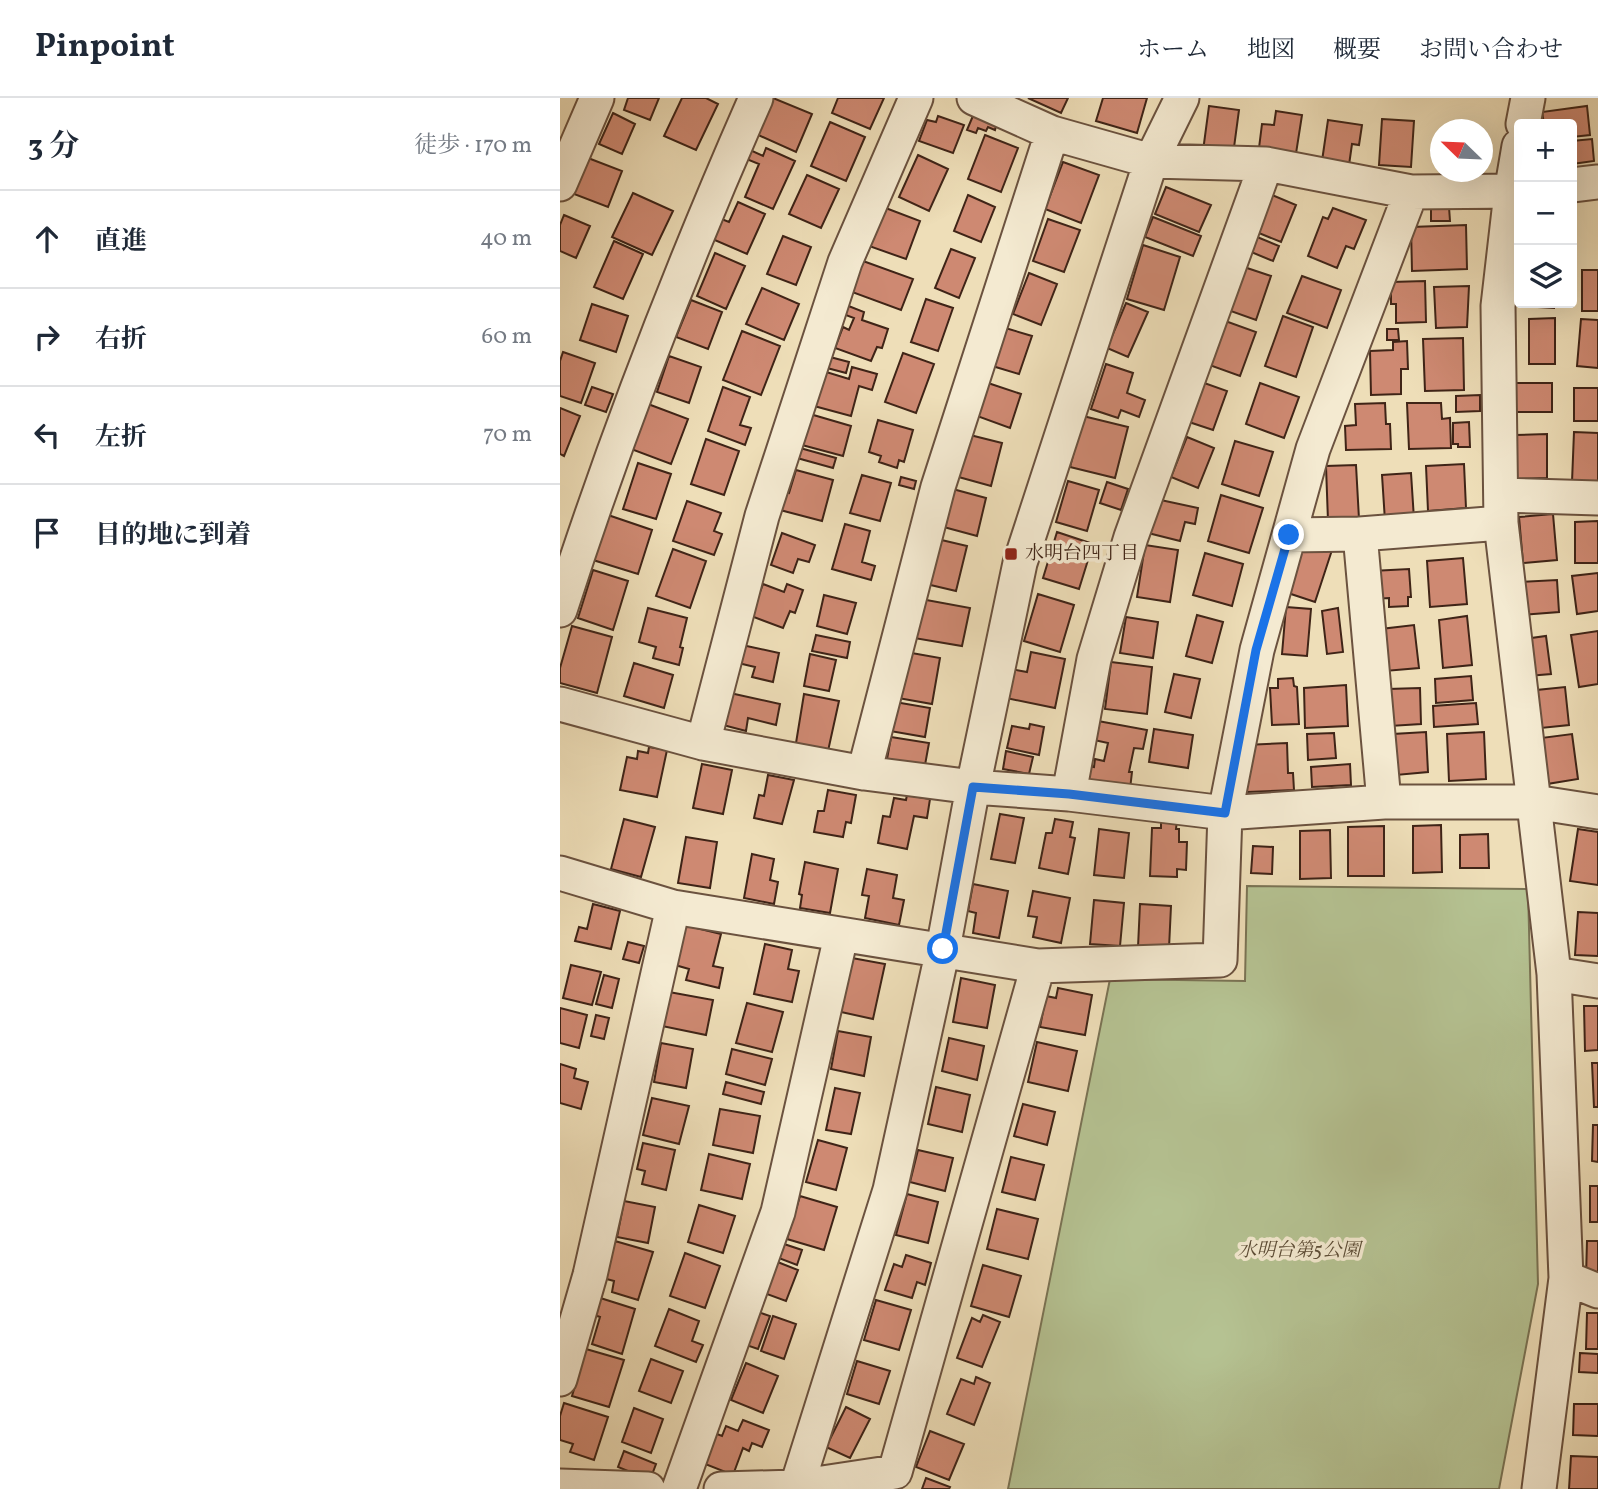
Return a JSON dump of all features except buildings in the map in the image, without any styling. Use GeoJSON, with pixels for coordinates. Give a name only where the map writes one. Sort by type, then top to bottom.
{"type":"FeatureCollection","features":[{"type":"Feature","properties":{"kind":"street"},"geometry":{"type":"LineString","coordinates":[[560,184],[597,98]]}},
{"type":"Feature","properties":{"kind":"street"},"geometry":{"type":"LineString","coordinates":[[560,610],[593,509],[656,338],[704,215],[756,98]]}},
{"type":"Feature","properties":{"kind":"street"},"geometry":{"type":"LineString","coordinates":[[703,743],[762,516],[840,275],[916,98]]}},
{"type":"Feature","properties":{"kind":"street"},"geometry":{"type":"LineString","coordinates":[[974,98],[1052,133],[1151,162],[1266,164],[1411,192],[1514,192]]}},
{"type":"Feature","properties":{"kind":"street"},"geometry":{"type":"LineString","coordinates":[[796,1488],[890,1190],[943,949],[973,787],[1020,562],[1151,162],[1182,98]]}},
{"type":"Feature","properties":{"kind":"street"},"geometry":{"type":"LineString","coordinates":[[1524,119],[1528,98]]}},
{"type":"Feature","properties":{"kind":"street"},"geometry":{"type":"LineString","coordinates":[[864,773],[938,487],[1052,133]]}},
{"type":"Feature","properties":{"kind":"street"},"geometry":{"type":"LineString","coordinates":[[1069,794],[1094,659],[1127,549],[1266,164]]}},
{"type":"Feature","properties":{"kind":"street"},"geometry":{"type":"LineString","coordinates":[[1577,184],[1598,182]]}},
{"type":"Feature","properties":{"kind":"street"},"geometry":{"type":"LineString","coordinates":[[560,873],[673,907],[1038,966],[1220,960],[1225,813],[1256,650],[1313,449],[1411,192]]}},
{"type":"Feature","properties":{"kind":"street"},"geometry":{"type":"LineString","coordinates":[[1514,199],[1498,306],[1501,509],[1554,974],[1566,1278],[1539,1489]]}},
{"type":"Feature","properties":{"kind":"street"},"geometry":{"type":"LineString","coordinates":[[1289,535],[1360,534],[1501,509],[1598,498]]}},
{"type":"Feature","properties":{"kind":"street"},"geometry":{"type":"LineString","coordinates":[[1360,534],[1384,802]]}},
{"type":"Feature","properties":{"kind":"street"},"geometry":{"type":"LineString","coordinates":[[560,704],[703,743],[864,773],[973,787],[1069,794],[1225,813],[1384,802],[1534,802],[1598,812]]}},
{"type":"Feature","properties":{"kind":"street"},"geometry":{"type":"LineString","coordinates":[[560,1379],[590,1275],[673,907]]}},
{"type":"Feature","properties":{"kind":"street"},"geometry":{"type":"LineString","coordinates":[[679,1489],[778,1212],[841,936]]}},
{"type":"Feature","properties":{"kind":"street"},"geometry":{"type":"LineString","coordinates":[[721,1489],[796,1488],[895,1472],[1038,966]]}},
{"type":"Feature","properties":{"kind":"street"},"geometry":{"type":"LineString","coordinates":[[1554,974],[1598,981]]}},
{"type":"Feature","properties":{"kind":"street"},"geometry":{"type":"LineString","coordinates":[[1566,1278],[1598,1291]]}},
{"type":"Feature","properties":{"kind":"street"},"geometry":{"type":"LineString","coordinates":[[560,1486],[648,1489]]}},
{"type":"Feature","properties":{"kind":"green space","name":"水明台第5公園"},"geometry":{"type":"Polygon","coordinates":[[[1247,886],[1528,889],[1538,1284],[1499,1489],[1008,1489],[1110,979],[1245,981],[1247,886]]]}},
{"type":"Feature","properties":{"kind":"place","name":"水明台四丁目"},"geometry":{"type":"Point","coordinates":[1011,554]}},
{"type":"Feature","properties":{"kind":"route"},"geometry":{"type":"LineString","coordinates":[[943,949],[973,787],[1069,794],[1225,813],[1256,650],[1289,535]]}}]}
